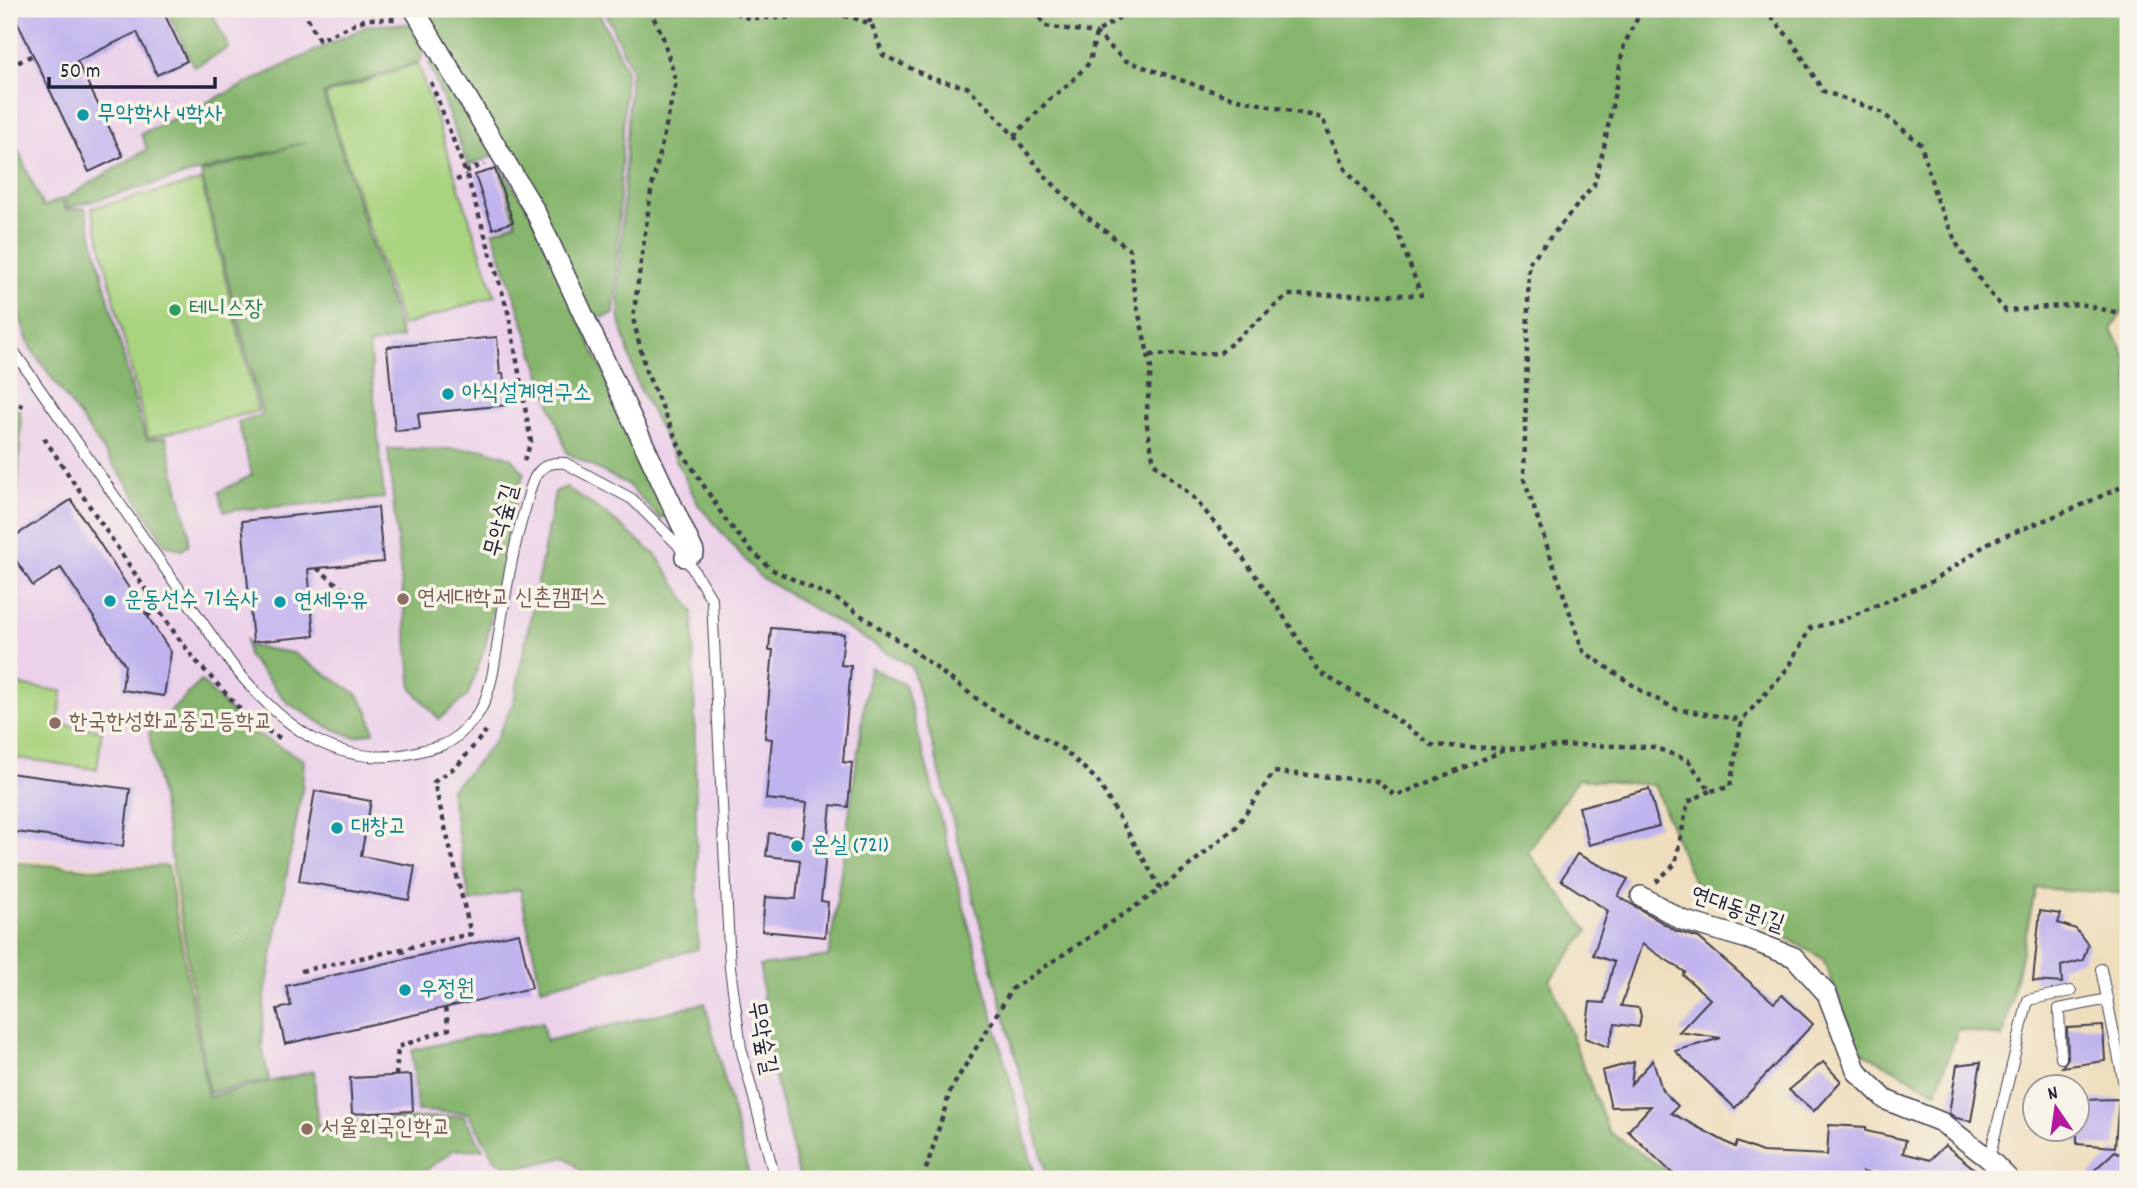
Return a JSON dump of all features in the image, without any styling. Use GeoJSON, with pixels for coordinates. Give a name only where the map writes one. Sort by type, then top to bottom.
{"type":"FeatureCollection","features":[{"type":"Feature","properties":{"kind":"street"},"geometry":{"type":"LineString","coordinates":[[417,14],[535,211],[694,552],[685,557]]}},
{"type":"Feature","properties":{"kind":"street","name":"연대동문1길"},"geometry":{"type":"LineString","coordinates":[[1641,896],[1682,920],[1748,939],[1794,957],[1827,995],[1857,1072],[1886,1100],[1941,1122],[1989,1158],[2010,1179]]}},
{"type":"Feature","properties":{"kind":"lane","name":"무악숲길"},"geometry":{"type":"LineString","coordinates":[[9,345],[230,662],[254,691],[309,738],[342,753],[385,758],[410,755],[448,744],[481,709],[492,682],[514,543],[535,475],[544,467],[553,462],[565,463],[632,499],[678,545],[712,600],[730,968],[741,1048],[775,1179]]}},
{"type":"Feature","properties":{"kind":"lane"},"geometry":{"type":"LineString","coordinates":[[2102,969],[2128,1104]]}},
{"type":"Feature","properties":{"kind":"lane"},"geometry":{"type":"LineString","coordinates":[[1989,1158],[2028,1000],[2071,990]]}},
{"type":"Feature","properties":{"kind":"lane"},"geometry":{"type":"LineString","coordinates":[[2061,1058],[2059,1009],[2108,999]]}},
{"type":"Feature","properties":{"kind":"path"},"geometry":{"type":"LineString","coordinates":[[303,9],[319,40],[366,19],[417,14]]}},
{"type":"Feature","properties":{"kind":"path"},"geometry":{"type":"LineString","coordinates":[[649,9],[662,34],[676,82],[651,191],[633,318],[646,371],[681,450],[725,519],[771,569],[838,600],[911,649],[989,708],[1063,749],[1097,780],[1161,889]]}},
{"type":"Feature","properties":{"kind":"path"},"geometry":{"type":"LineString","coordinates":[[726,9],[748,18],[833,13],[872,25]]}},
{"type":"Feature","properties":{"kind":"path"},"geometry":{"type":"LineString","coordinates":[[865,9],[883,55],[933,79],[967,87],[1014,136],[1046,177],[1082,213],[1130,250],[1134,292],[1152,368],[1146,420],[1154,463],[1194,498],[1238,551],[1319,672],[1383,710],[1432,746],[1507,749],[1580,745],[1653,747],[1688,760],[1710,791]]}},
{"type":"Feature","properties":{"kind":"path"},"geometry":{"type":"LineString","coordinates":[[1035,9],[1045,26],[1096,33],[1124,60],[1229,97],[1322,118],[1345,169],[1395,225],[1421,295],[1288,295],[1220,353],[1148,355]]}},
{"type":"Feature","properties":{"kind":"path"},"geometry":{"type":"LineString","coordinates":[[1014,136],[1090,62],[1096,33],[1132,9]]}},
{"type":"Feature","properties":{"kind":"path"},"geometry":{"type":"LineString","coordinates":[[1642,9],[1625,45],[1594,185],[1529,263],[1524,479],[1583,651],[1643,692],[1676,709],[1742,720]]}},
{"type":"Feature","properties":{"kind":"path"},"geometry":{"type":"LineString","coordinates":[[1764,9],[1792,41],[1823,91],[1881,112],[1921,144],[1937,201],[1958,246],[1987,290],[2006,311],[2079,304],[2128,315]]}},
{"type":"Feature","properties":{"kind":"path"},"geometry":{"type":"LineString","coordinates":[[9,67],[33,55]]}},
{"type":"Feature","properties":{"kind":"path"},"geometry":{"type":"LineString","coordinates":[[429,75],[467,176],[509,315],[531,442],[536,450]]}},
{"type":"Feature","properties":{"kind":"path"},"geometry":{"type":"LineString","coordinates":[[456,180],[467,176]]}},
{"type":"Feature","properties":{"kind":"path"},"geometry":{"type":"LineString","coordinates":[[9,402],[25,407]]}},
{"type":"Feature","properties":{"kind":"path"},"geometry":{"type":"LineString","coordinates":[[44,438],[176,635]]}},
{"type":"Feature","properties":{"kind":"path"},"geometry":{"type":"LineString","coordinates":[[524,461],[531,442]]}},
{"type":"Feature","properties":{"kind":"path"},"geometry":{"type":"LineString","coordinates":[[1641,896],[1675,864],[1688,802],[1710,791],[1730,787],[1742,720],[1789,667],[1810,628],[1840,621],[1933,581],[1990,542],[2128,484]]}},
{"type":"Feature","properties":{"kind":"path"},"geometry":{"type":"LineString","coordinates":[[317,568],[355,599]]}},
{"type":"Feature","properties":{"kind":"path"},"geometry":{"type":"LineString","coordinates":[[147,615],[156,608]]}},
{"type":"Feature","properties":{"kind":"path"},"geometry":{"type":"LineString","coordinates":[[923,1179],[951,1089],[1012,989],[1161,889],[1237,826],[1273,772],[1376,781],[1396,796],[1507,749]]}},
{"type":"Feature","properties":{"kind":"path"},"geometry":{"type":"LineString","coordinates":[[301,971],[471,934],[434,782]]}},
{"type":"Feature","properties":{"kind":"path"},"geometry":{"type":"LineString","coordinates":[[402,949],[404,959]]}},
{"type":"Feature","properties":{"kind":"path"},"geometry":{"type":"LineString","coordinates":[[396,1076],[398,1047],[449,1029],[445,1007]]}},
{"type":"Feature","properties":{"kind":"shaded area","name":"연세대학교 신촌캠퍼스"},"geometry":{"type":"Polygon","coordinates":[[[9,9],[604,9],[631,68],[618,294],[760,577],[912,667],[1048,1179],[9,1179],[9,1140],[55,1174],[243,1074],[179,864],[95,865],[9,858],[9,9]]]}},
{"type":"Feature","properties":{"kind":"green space"},"geometry":{"type":"Polygon","coordinates":[[[166,9],[210,9],[229,48],[194,67],[166,9]]]}},
{"type":"Feature","properties":{"kind":"green space"},"geometry":{"type":"Polygon","coordinates":[[[423,9],[597,9],[626,69],[614,314],[591,320],[423,9]]]}},
{"type":"Feature","properties":{"kind":"green space"},"geometry":{"type":"Polygon","coordinates":[[[604,9],[2128,9],[2128,302],[2111,330],[2128,360],[2128,894],[2036,888],[2003,1037],[1958,1029],[1936,1092],[1859,1050],[1823,959],[1695,885],[1654,785],[1578,779],[1528,852],[1588,931],[1550,980],[1609,1132],[1679,1179],[1048,1179],[912,667],[760,577],[699,506],[637,383],[620,321],[618,294],[631,68],[604,9]]]}},
{"type":"Feature","properties":{"kind":"green space"},"geometry":{"type":"Polygon","coordinates":[[[416,24],[427,42],[420,61],[323,94],[402,338],[369,345],[384,498],[224,511],[219,492],[252,475],[238,422],[262,415],[201,173],[306,142],[67,208],[64,199],[147,149],[141,134],[369,25],[416,24]]]}},
{"type":"Feature","properties":{"kind":"green space"},"geometry":{"type":"Polygon","coordinates":[[[433,48],[497,155],[468,165],[429,63],[433,48]]]}},
{"type":"Feature","properties":{"kind":"green space"},"geometry":{"type":"Polygon","coordinates":[[[418,64],[495,296],[402,326],[325,95],[418,64]]]}},
{"type":"Feature","properties":{"kind":"green space"},"geometry":{"type":"Polygon","coordinates":[[[9,130],[43,207],[61,199],[66,210],[85,208],[147,440],[166,437],[189,534],[188,545],[182,550],[165,544],[128,485],[30,347],[9,285],[9,130]]]}},
{"type":"Feature","properties":{"kind":"green space"},"geometry":{"type":"Polygon","coordinates":[[[498,163],[532,215],[667,513],[661,519],[627,484],[567,453],[493,232],[516,223],[498,163]]]}},
{"type":"Feature","properties":{"kind":"green space","name":"테니스장"},"geometry":{"type":"Polygon","coordinates":[[[201,181],[258,411],[148,438],[92,208],[201,181]]]}},
{"type":"Feature","properties":{"kind":"green space"},"geometry":{"type":"Polygon","coordinates":[[[9,409],[20,410],[21,425],[15,532],[9,536],[9,409]]]}},
{"type":"Feature","properties":{"kind":"green space"},"geometry":{"type":"Polygon","coordinates":[[[388,449],[484,449],[511,458],[524,472],[511,519],[485,647],[468,695],[439,719],[412,689],[388,449]]]}},
{"type":"Feature","properties":{"kind":"green space"},"geometry":{"type":"Polygon","coordinates":[[[566,487],[606,514],[657,556],[693,611],[698,949],[541,988],[520,889],[470,902],[450,790],[496,739],[514,701],[555,492],[566,487]]]}},
{"type":"Feature","properties":{"kind":"green space"},"geometry":{"type":"Polygon","coordinates":[[[246,639],[249,646],[293,653],[357,694],[368,711],[374,732],[354,737],[326,726],[288,703],[248,656],[246,639]]]}},
{"type":"Feature","properties":{"kind":"green space"},"geometry":{"type":"Polygon","coordinates":[[[870,667],[905,685],[1036,1179],[800,1179],[768,1049],[760,966],[829,956],[870,667]]]}},
{"type":"Feature","properties":{"kind":"green space"},"geometry":{"type":"Polygon","coordinates":[[[201,681],[248,729],[304,760],[302,789],[264,1001],[262,1046],[269,1080],[209,1093],[149,733],[201,681]]]}},
{"type":"Feature","properties":{"kind":"green space"},"geometry":{"type":"Polygon","coordinates":[[[9,684],[62,691],[58,724],[102,730],[97,769],[9,757],[9,684]]]}},
{"type":"Feature","properties":{"kind":"green space"},"geometry":{"type":"Polygon","coordinates":[[[9,862],[91,869],[168,866],[208,1097],[314,1071],[317,1124],[464,1116],[483,1149],[454,1150],[414,1179],[9,1179],[9,862]]]}},
{"type":"Feature","properties":{"kind":"green space"},"geometry":{"type":"Polygon","coordinates":[[[705,1003],[750,1179],[590,1179],[566,1157],[514,1169],[496,1161],[468,1113],[417,1111],[412,1050],[542,1022],[546,1041],[705,1003]]]}},
{"type":"Feature","properties":{"kind":"building","name":"무악학사 4학사"},"geometry":{"type":"Polygon","coordinates":[[[11,9],[162,9],[187,61],[157,75],[137,32],[77,61],[123,156],[89,172],[11,9]]]}},
{"type":"Feature","properties":{"kind":"building"},"geometry":{"type":"Polygon","coordinates":[[[495,169],[513,222],[493,229],[475,175],[495,169]]]}},
{"type":"Feature","properties":{"kind":"building","name":"아식설계연구소"},"geometry":{"type":"Polygon","coordinates":[[[497,337],[500,374],[503,373],[507,405],[418,414],[420,429],[395,431],[387,347],[497,337]]]}},
{"type":"Feature","properties":{"kind":"building","name":"운동선수 기숙사"},"geometry":{"type":"Polygon","coordinates":[[[71,500],[171,652],[164,696],[122,690],[125,665],[61,568],[33,586],[9,550],[9,540],[71,500]]]}},
{"type":"Feature","properties":{"kind":"building","name":"연세우유"},"geometry":{"type":"Polygon","coordinates":[[[378,507],[383,562],[308,569],[314,636],[253,642],[242,521],[378,507]]]}},
{"type":"Feature","properties":{"kind":"building"},"geometry":{"type":"Polygon","coordinates":[[[771,628],[844,634],[841,665],[851,666],[843,762],[852,763],[848,807],[831,805],[821,901],[828,902],[825,937],[762,931],[765,897],[796,899],[800,860],[766,856],[769,833],[803,837],[807,803],[766,799],[772,739],[765,738],[773,650],[769,650],[771,628]]]}},
{"type":"Feature","properties":{"kind":"building"},"geometry":{"type":"Polygon","coordinates":[[[9,773],[130,789],[123,846],[9,831],[9,773]]]}},
{"type":"Feature","properties":{"kind":"building"},"geometry":{"type":"Polygon","coordinates":[[[1649,789],[1659,826],[1589,845],[1579,807],[1649,789]]]}},
{"type":"Feature","properties":{"kind":"building","name":"대창고"},"geometry":{"type":"Polygon","coordinates":[[[315,791],[371,801],[361,856],[415,866],[409,900],[299,881],[315,791]]]}},
{"type":"Feature","properties":{"kind":"building"},"geometry":{"type":"Polygon","coordinates":[[[1577,854],[1628,879],[1618,896],[1676,931],[1699,938],[1774,1003],[1782,995],[1813,1024],[1735,1108],[1675,1051],[1721,1038],[1679,1032],[1710,999],[1683,975],[1685,972],[1642,944],[1621,1006],[1639,1008],[1639,1027],[1615,1024],[1608,1047],[1585,1038],[1590,1002],[1604,1003],[1614,962],[1593,955],[1608,911],[1561,880],[1577,854]]]}},
{"type":"Feature","properties":{"kind":"building"},"geometry":{"type":"Polygon","coordinates":[[[2040,911],[2061,914],[2058,923],[2076,929],[2088,945],[2083,960],[2061,966],[2062,983],[2033,981],[2040,911]]]}},
{"type":"Feature","properties":{"kind":"building","name":"우정원"},"geometry":{"type":"Polygon","coordinates":[[[519,933],[532,988],[285,1044],[277,1009],[291,1006],[286,986],[519,933]]]}},
{"type":"Feature","properties":{"kind":"building"},"geometry":{"type":"Polygon","coordinates":[[[2103,1026],[2105,1061],[2062,1067],[2068,1058],[2067,1028],[2103,1026]]]}},
{"type":"Feature","properties":{"kind":"building"},"geometry":{"type":"Polygon","coordinates":[[[1653,1060],[1662,1090],[1678,1106],[1671,1113],[1735,1147],[1737,1142],[1762,1152],[1827,1155],[1829,1125],[1866,1127],[1866,1131],[1906,1140],[1903,1153],[1930,1160],[1945,1145],[1987,1179],[1894,1179],[1863,1172],[1863,1179],[1684,1179],[1672,1173],[1628,1131],[1651,1106],[1611,1107],[1602,1071],[1634,1062],[1631,1084],[1653,1060]]]}},
{"type":"Feature","properties":{"kind":"building"},"geometry":{"type":"Polygon","coordinates":[[[1823,1062],[1841,1081],[1814,1111],[1789,1090],[1823,1062]]]}},
{"type":"Feature","properties":{"kind":"building"},"geometry":{"type":"Polygon","coordinates":[[[1981,1062],[1971,1121],[1956,1118],[1949,1113],[1957,1065],[1981,1062]]]}},
{"type":"Feature","properties":{"kind":"building"},"geometry":{"type":"Polygon","coordinates":[[[411,1075],[413,1111],[352,1114],[350,1078],[411,1075]]]}},
{"type":"Feature","properties":{"kind":"building"},"geometry":{"type":"Polygon","coordinates":[[[2119,1099],[2115,1147],[2077,1144],[2092,1142],[2092,1100],[2119,1099]]]}},
{"type":"Feature","properties":{"kind":"building"},"geometry":{"type":"Polygon","coordinates":[[[2115,1151],[2128,1159],[2128,1179],[2085,1179],[2115,1151]]]}},
{"type":"Feature","properties":{"kind":"place","name":"무악학사 4학사"},"geometry":{"type":"Point","coordinates":[83,115]}},
{"type":"Feature","properties":{"kind":"place","name":"테니스장"},"geometry":{"type":"Point","coordinates":[175,310]}},
{"type":"Feature","properties":{"kind":"place","name":"아식설계연구소"},"geometry":{"type":"Point","coordinates":[448,394]}},
{"type":"Feature","properties":{"kind":"place","name":"연세대학교 신촌캠퍼스"},"geometry":{"type":"Point","coordinates":[403,599]}},
{"type":"Feature","properties":{"kind":"place","name":"운동선수 기숙사"},"geometry":{"type":"Point","coordinates":[110,601]}},
{"type":"Feature","properties":{"kind":"place","name":"연세우유"},"geometry":{"type":"Point","coordinates":[280,602]}},
{"type":"Feature","properties":{"kind":"place","name":"한국한성화교중고등학교"},"geometry":{"type":"Point","coordinates":[55,723]}},
{"type":"Feature","properties":{"kind":"place","name":"대창고"},"geometry":{"type":"Point","coordinates":[337,828]}},
{"type":"Feature","properties":{"kind":"place","name":"온실 (721)"},"geometry":{"type":"Point","coordinates":[797,846]}},
{"type":"Feature","properties":{"kind":"place","name":"우정원"},"geometry":{"type":"Point","coordinates":[405,990]}},
{"type":"Feature","properties":{"kind":"place","name":"서울외국인학교"},"geometry":{"type":"Point","coordinates":[307,1129]}}]}
